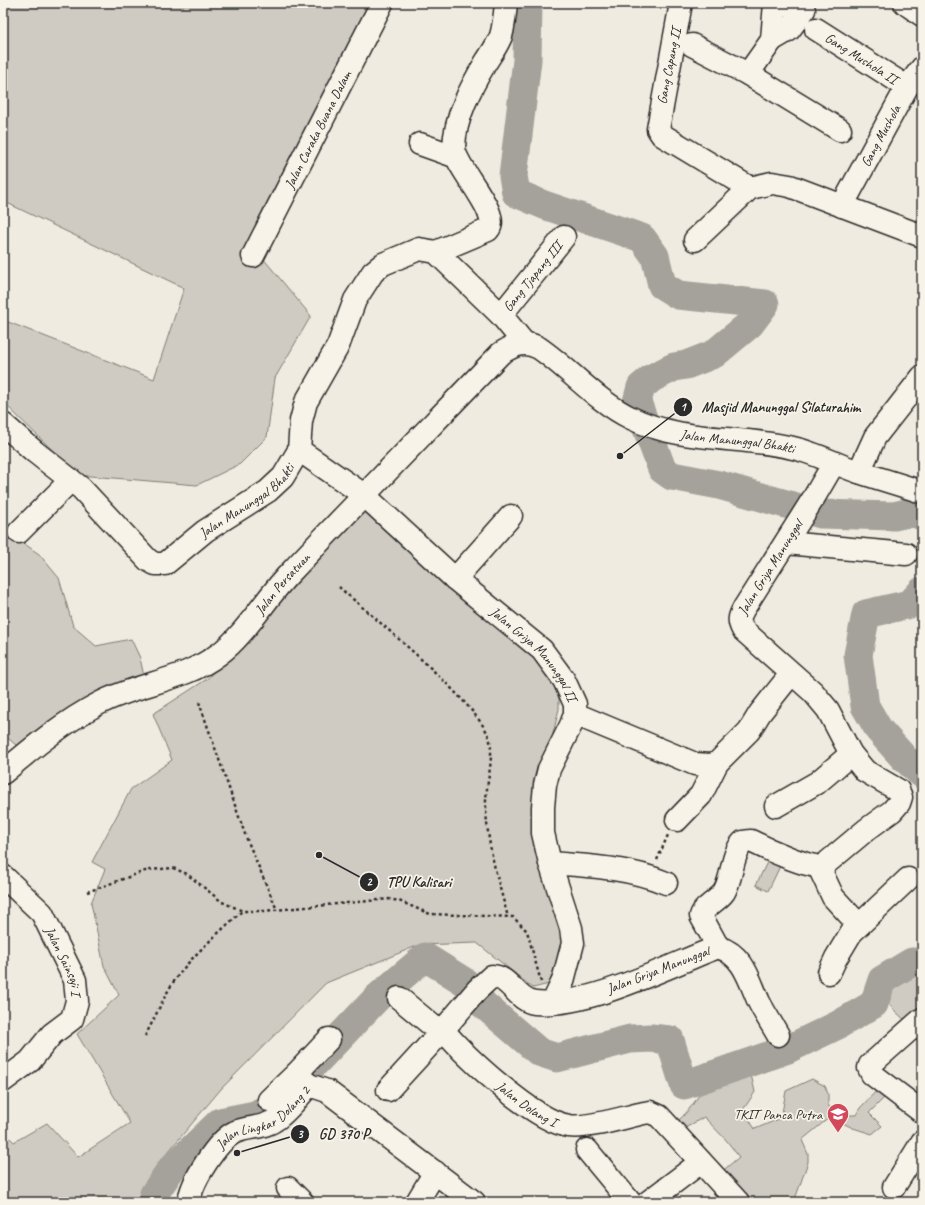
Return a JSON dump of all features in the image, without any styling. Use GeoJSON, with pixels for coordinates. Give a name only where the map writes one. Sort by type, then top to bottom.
{"type":"FeatureCollection","features":[{"type":"Feature","properties":{"kind":"street","name":"Jalan Caraka Buana Dalam"},"geometry":{"type":"LineString","coordinates":[[253,256],[382,3]]}},
{"type":"Feature","properties":{"kind":"street"},"geometry":{"type":"LineString","coordinates":[[420,144],[454,156],[458,122],[475,80],[501,36],[506,3]]}},
{"type":"Feature","properties":{"kind":"street","name":"Gang Capang II"},"geometry":{"type":"LineString","coordinates":[[681,3],[658,130],[662,135],[750,188]]}},
{"type":"Feature","properties":{"kind":"street"},"geometry":{"type":"LineString","coordinates":[[905,3],[922,15]]}},
{"type":"Feature","properties":{"kind":"street"},"geometry":{"type":"LineString","coordinates":[[748,74],[772,40],[789,30],[804,10],[802,7],[775,4],[772,40]]}},
{"type":"Feature","properties":{"kind":"street","name":"Gang Mushola II"},"geometry":{"type":"LineString","coordinates":[[816,29],[908,87]]}},
{"type":"Feature","properties":{"kind":"street"},"geometry":{"type":"LineString","coordinates":[[692,45],[748,74],[840,130]]}},
{"type":"Feature","properties":{"kind":"street","name":"Gang Mushola"},"geometry":{"type":"LineString","coordinates":[[842,206],[908,87],[922,68]]}},
{"type":"Feature","properties":{"kind":"street","name":"Jalan Manunggal Bhakti"},"geometry":{"type":"LineString","coordinates":[[3,424],[71,480],[99,506],[148,560],[161,565],[165,564],[205,531],[275,485],[283,477],[299,450],[303,411],[338,346],[355,300],[377,268],[389,261],[488,230],[491,226],[492,222],[483,202],[454,156]]}},
{"type":"Feature","properties":{"kind":"street"},"geometry":{"type":"LineString","coordinates":[[695,240],[750,188],[772,183],[790,186],[922,236]]}},
{"type":"Feature","properties":{"kind":"street","name":"Gang Tjapang III"},"geometry":{"type":"LineString","coordinates":[[501,315],[564,237]]}},
{"type":"Feature","properties":{"kind":"street"},"geometry":{"type":"LineString","coordinates":[[428,250],[501,315],[524,343]]}},
{"type":"Feature","properties":{"kind":"street","name":"Jalan Manunggal Bhakti"},"geometry":{"type":"LineString","coordinates":[[524,343],[535,346],[552,357],[592,392],[630,418],[654,427],[687,436],[746,440],[794,448],[859,472],[922,492]]}},
{"type":"Feature","properties":{"kind":"street","name":"Jalan Persatuan"},"geometry":{"type":"LineString","coordinates":[[3,773],[48,737],[100,703],[182,674],[220,654],[243,630],[273,591],[501,353],[516,345],[524,343]]}},
{"type":"Feature","properties":{"kind":"street"},"geometry":{"type":"LineString","coordinates":[[859,472],[875,437],[922,377]]}},
{"type":"Feature","properties":{"kind":"street","name":"Jalan Griya Manunggal II"},"geometry":{"type":"LineString","coordinates":[[299,450],[364,495],[455,579],[525,635],[549,658],[567,686],[575,704],[575,714],[549,769],[545,785],[543,833],[550,863],[573,938],[563,981],[550,1002]]}},
{"type":"Feature","properties":{"kind":"street","name":"Jalan Griya Manunggal"},"geometry":{"type":"LineString","coordinates":[[550,1002],[573,1000],[597,994],[718,947],[701,916],[704,910],[724,891],[738,851],[743,842],[752,841],[799,861],[819,867],[826,864],[866,830],[892,811],[899,803],[901,797],[898,790],[865,771],[851,754],[828,710],[813,692],[743,630],[739,624],[742,612],[834,463]]}},
{"type":"Feature","properties":{"kind":"street"},"geometry":{"type":"LineString","coordinates":[[19,532],[71,480]]}},
{"type":"Feature","properties":{"kind":"street"},"geometry":{"type":"LineString","coordinates":[[455,579],[511,516]]}},
{"type":"Feature","properties":{"kind":"street"},"geometry":{"type":"LineString","coordinates":[[786,543],[906,554]]}},
{"type":"Feature","properties":{"kind":"street"},"geometry":{"type":"LineString","coordinates":[[677,820],[701,795],[717,763],[749,731],[760,713],[791,674]]}},
{"type":"Feature","properties":{"kind":"street"},"geometry":{"type":"LineString","coordinates":[[575,714],[695,764],[710,766],[717,763]]}},
{"type":"Feature","properties":{"kind":"street"},"geometry":{"type":"LineString","coordinates":[[776,806],[818,782],[851,754]]}},
{"type":"Feature","properties":{"kind":"street"},"geometry":{"type":"LineString","coordinates":[[550,863],[618,868],[658,880]]}},
{"type":"Feature","properties":{"kind":"street"},"geometry":{"type":"LineString","coordinates":[[819,867],[833,897],[858,924]]}},
{"type":"Feature","properties":{"kind":"street","name":"Jalan Sainsaji I"},"geometry":{"type":"LineString","coordinates":[[3,876],[42,913],[75,980],[77,1001],[72,1019],[52,1034],[30,1061],[3,1081]]}},
{"type":"Feature","properties":{"kind":"street"},"geometry":{"type":"LineString","coordinates":[[829,974],[843,945],[858,924],[908,879]]}},
{"type":"Feature","properties":{"kind":"street"},"geometry":{"type":"LineString","coordinates":[[718,947],[735,956],[743,964],[760,1004],[778,1035]]}},
{"type":"Feature","properties":{"kind":"street"},"geometry":{"type":"LineString","coordinates":[[388,1090],[486,979],[496,976],[526,1000],[535,1003],[550,1002]]}},
{"type":"Feature","properties":{"kind":"street","name":"Jalan Dolang I"},"geometry":{"type":"LineString","coordinates":[[399,998],[441,1031],[497,1083],[517,1098],[560,1124],[579,1126],[650,1112],[659,1116],[738,1202]]}},
{"type":"Feature","properties":{"kind":"street"},"geometry":{"type":"LineString","coordinates":[[921,1022],[870,1065],[869,1068],[872,1074],[922,1112]]}},
{"type":"Feature","properties":{"kind":"street"},"geometry":{"type":"LineString","coordinates":[[269,1100],[302,1079],[329,1039]]}},
{"type":"Feature","properties":{"kind":"street","name":"Jalan Lingkar Dolang 2"},"geometry":{"type":"LineString","coordinates":[[188,1202],[194,1186],[218,1146],[234,1133],[261,1127],[278,1118],[302,1079],[327,1091],[474,1202]]}},
{"type":"Feature","properties":{"kind":"street"},"geometry":{"type":"LineString","coordinates":[[894,1187],[922,1142]]}},
{"type":"Feature","properties":{"kind":"street"},"geometry":{"type":"LineString","coordinates":[[587,1150],[630,1202]]}},
{"type":"Feature","properties":{"kind":"street"},"geometry":{"type":"LineString","coordinates":[[648,1202],[701,1162]]}},
{"type":"Feature","properties":{"kind":"street"},"geometry":{"type":"LineString","coordinates":[[417,1202],[434,1172]]}},
{"type":"Feature","properties":{"kind":"path"},"geometry":{"type":"LineString","coordinates":[[339,587],[434,672],[475,713],[486,728],[490,742],[486,827],[508,917]]}},
{"type":"Feature","properties":{"kind":"path"},"geometry":{"type":"LineString","coordinates":[[199,702],[246,837],[277,910]]}},
{"type":"Feature","properties":{"kind":"path"},"geometry":{"type":"LineString","coordinates":[[658,880],[677,820]]}},
{"type":"Feature","properties":{"kind":"path"},"geometry":{"type":"LineString","coordinates":[[87,892],[148,870],[173,868],[187,874],[222,902],[243,911],[277,910],[389,899],[399,901],[430,914],[513,917],[527,931],[550,1002]]}},
{"type":"Feature","properties":{"kind":"path"},"geometry":{"type":"LineString","coordinates":[[145,1036],[173,983],[180,973],[243,911]]}},
{"type":"Feature","properties":{"kind":"shaded area"},"geometry":{"type":"Polygon","coordinates":[[[3,3],[371,3],[257,251],[311,316],[275,378],[267,437],[240,464],[197,485],[78,475],[3,402],[3,320],[154,379],[184,288],[3,201],[3,3]]]}},
{"type":"Feature","properties":{"kind":"shaded area"},"geometry":{"type":"Polygon","coordinates":[[[368,507],[559,672],[559,709],[541,783],[568,924],[549,984],[533,988],[477,943],[419,945],[326,983],[221,1089],[168,1152],[142,1190],[146,1202],[3,1202],[3,1131],[14,1142],[47,1123],[78,1157],[130,1123],[77,1034],[119,995],[104,966],[91,903],[105,869],[92,862],[131,789],[172,760],[153,714],[207,679],[368,507]]]}},
{"type":"Feature","properties":{"kind":"shaded area"},"geometry":{"type":"Polygon","coordinates":[[[3,529],[39,554],[59,578],[73,626],[96,646],[131,639],[140,658],[145,681],[23,751],[3,734],[3,529]]]}},
{"type":"Feature","properties":{"kind":"shaded area"},"geometry":{"type":"Polygon","coordinates":[[[772,852],[784,858],[768,891],[756,885],[772,852]]]}},
{"type":"Feature","properties":{"kind":"shaded area"},"geometry":{"type":"Polygon","coordinates":[[[917,964],[922,964],[922,1013],[911,1026],[893,1009],[884,997],[885,990],[895,976],[905,969],[917,964]]]}},
{"type":"Feature","properties":{"kind":"shaded area"},"geometry":{"type":"Polygon","coordinates":[[[750,1070],[755,1092],[743,1110],[755,1129],[781,1118],[786,1091],[812,1079],[825,1086],[828,1094],[828,1105],[837,1115],[856,1115],[860,1108],[880,1087],[887,1095],[869,1113],[882,1126],[872,1134],[853,1128],[830,1117],[802,1140],[808,1154],[808,1162],[794,1202],[732,1202],[712,1180],[739,1157],[727,1141],[704,1117],[675,1134],[673,1125],[683,1116],[699,1096],[705,1084],[750,1070]]]}},
{"type":"Feature","properties":{"kind":"waterway"},"geometry":{"type":"LineString","coordinates":[[528,3],[527,60],[513,176],[516,193],[544,205],[642,238],[655,256],[662,285],[678,295],[765,304],[750,324],[714,354],[686,365],[674,367],[652,378],[641,387],[637,402],[662,469],[672,476],[719,485],[821,514],[894,516],[912,512],[922,516]]}},
{"type":"Feature","properties":{"kind":"waterway"},"geometry":{"type":"LineString","coordinates":[[922,591],[910,604],[866,614],[858,655],[865,706],[879,730],[904,758],[922,774]]}},
{"type":"Feature","properties":{"kind":"waterway"},"geometry":{"type":"LineString","coordinates":[[155,1202],[154,1194],[171,1169],[220,1122],[255,1115],[276,1104],[378,997],[425,957],[465,982],[484,1005],[539,1052],[557,1058],[630,1039],[651,1038],[670,1040],[684,1085],[788,1049],[838,1025],[874,1004],[882,980],[912,962],[922,963]]}},
{"type":"Feature","properties":{"kind":"place","name":"Masjid Manunggal Silaturahim"},"geometry":{"type":"Point","coordinates":[620,456]}},
{"type":"Feature","properties":{"kind":"place","name":"TPU Kalisari"},"geometry":{"type":"Point","coordinates":[319,855]}},
{"type":"Feature","properties":{"kind":"place","name":"TKIT Panca Putra"},"geometry":{"type":"Point","coordinates":[838,1134]}},
{"type":"Feature","properties":{"kind":"place","name":"GD 370 P"},"geometry":{"type":"Point","coordinates":[237,1153]}}]}
